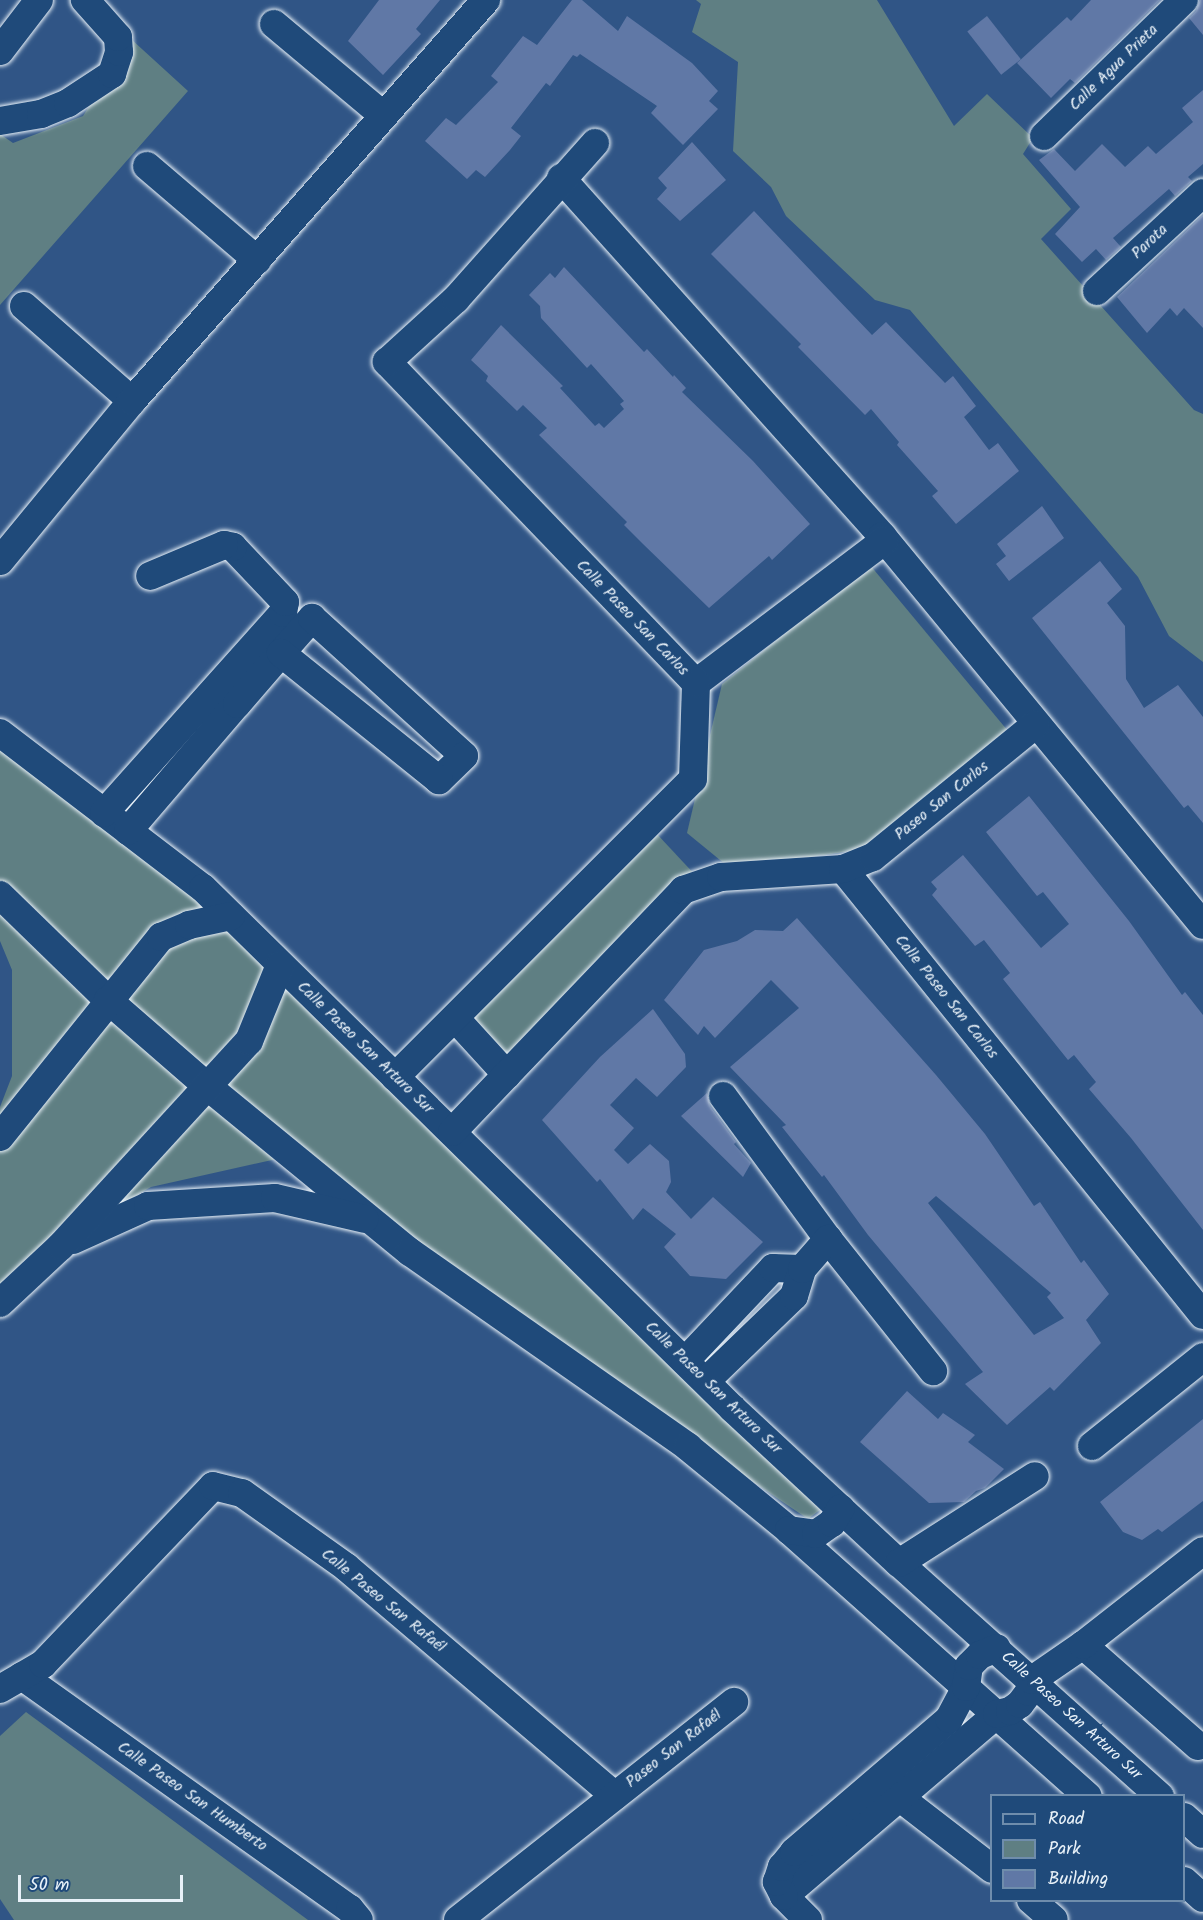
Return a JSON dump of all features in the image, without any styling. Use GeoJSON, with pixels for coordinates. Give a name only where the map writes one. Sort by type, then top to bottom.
{"type":"FeatureCollection","features":[{"type":"Feature","properties":{"kind":"street"},"geometry":{"type":"LineString","coordinates":[[0,51],[39,0]]}},
{"type":"Feature","properties":{"kind":"street"},"geometry":{"type":"LineString","coordinates":[[0,121],[41,114],[68,103],[112,74],[119,52],[118,37],[85,0]]}},
{"type":"Feature","properties":{"kind":"street"},"geometry":{"type":"LineString","coordinates":[[6,544],[486,0]]}},
{"type":"Feature","properties":{"kind":"street","name":"Calle Agua Prieta"},"geometry":{"type":"LineString","coordinates":[[1044,136],[1184,0]]}},
{"type":"Feature","properties":{"kind":"street"},"geometry":{"type":"LineString","coordinates":[[274,24],[384,116]]}},
{"type":"Feature","properties":{"kind":"street","name":"Calle Paseo San Carlos"},"geometry":{"type":"LineString","coordinates":[[395,1077],[693,779],[696,683],[387,362],[456,299],[561,178],[595,143]]}},
{"type":"Feature","properties":{"kind":"street"},"geometry":{"type":"LineString","coordinates":[[147,166],[257,260]]}},
{"type":"Feature","properties":{"kind":"street"},"geometry":{"type":"LineString","coordinates":[[561,178],[678,305],[885,540],[1203,925]]}},
{"type":"Feature","properties":{"kind":"street","name":"Parota"},"geometry":{"type":"LineString","coordinates":[[1097,291],[1203,193]]}},
{"type":"Feature","properties":{"kind":"street"},"geometry":{"type":"LineString","coordinates":[[24,306],[132,402]]}},
{"type":"Feature","properties":{"kind":"street"},"geometry":{"type":"LineString","coordinates":[[696,683],[885,540]]}},
{"type":"Feature","properties":{"kind":"street"},"geometry":{"type":"LineString","coordinates":[[104,813],[283,613],[285,602],[233,547],[224,545],[150,576]]}},
{"type":"Feature","properties":{"kind":"street"},"geometry":{"type":"LineString","coordinates":[[128,831],[281,653],[312,618],[464,756],[439,780],[281,653]]}},
{"type":"Feature","properties":{"kind":"street","name":"Paseo San Carlos"},"geometry":{"type":"LineString","coordinates":[[843,869],[873,858],[1036,724]]}},
{"type":"Feature","properties":{"kind":"street","name":"Calle Paseo San Arturo Sur"},"geometry":{"type":"LineString","coordinates":[[0,733],[203,888],[706,1381],[899,1563],[997,1648],[1158,1794]]}},
{"type":"Feature","properties":{"kind":"street"},"geometry":{"type":"LineString","coordinates":[[452,1132],[683,890],[721,878],[843,869]]}},
{"type":"Feature","properties":{"kind":"street","name":"Calle Paseo San Carlos"},"geometry":{"type":"LineString","coordinates":[[843,869],[1203,1315]]}},
{"type":"Feature","properties":{"kind":"street"},"geometry":{"type":"LineString","coordinates":[[0,895],[108,1000],[207,1086],[419,1258],[688,1447],[789,1530],[1086,1794]]}},
{"type":"Feature","properties":{"kind":"street"},"geometry":{"type":"LineString","coordinates":[[0,1137],[161,937],[189,925],[231,916]]}},
{"type":"Feature","properties":{"kind":"street","name":"Calle Paseo San Arturo Sur"},"geometry":{"type":"LineString","coordinates":[[0,1303],[61,1246],[249,1041],[280,965]]}},
{"type":"Feature","properties":{"kind":"street"},"geometry":{"type":"LineString","coordinates":[[455,1018],[507,1075]]}},
{"type":"Feature","properties":{"kind":"street"},"geometry":{"type":"LineString","coordinates":[[723,1096],[828,1239],[933,1371]]}},
{"type":"Feature","properties":{"kind":"street"},"geometry":{"type":"LineString","coordinates":[[61,1246],[148,1206],[275,1198],[371,1220]]}},
{"type":"Feature","properties":{"kind":"street"},"geometry":{"type":"LineString","coordinates":[[706,1381],[794,1296],[802,1269],[828,1239]]}},
{"type":"Feature","properties":{"kind":"street"},"geometry":{"type":"LineString","coordinates":[[685,1361],[773,1268],[802,1269]]}},
{"type":"Feature","properties":{"kind":"street"},"geometry":{"type":"LineString","coordinates":[[1092,1446],[1203,1357]]}},
{"type":"Feature","properties":{"kind":"street"},"geometry":{"type":"LineString","coordinates":[[899,1563],[1035,1476]]}},
{"type":"Feature","properties":{"kind":"street","name":"Calle Paseo San Rafaél"},"geometry":{"type":"LineString","coordinates":[[11,1682],[43,1664],[213,1486],[242,1493],[346,1567],[615,1796]]}},
{"type":"Feature","properties":{"kind":"street"},"geometry":{"type":"LineString","coordinates":[[789,1530],[816,1534],[832,1523],[841,1508]]}},
{"type":"Feature","properties":{"kind":"street"},"geometry":{"type":"LineString","coordinates":[[808,1920],[784,1896],[777,1882],[782,1867],[794,1852],[997,1714],[1010,1711],[1020,1704],[1029,1692],[1032,1680],[1083,1645],[1203,1551]]}},
{"type":"Feature","properties":{"kind":"street"},"geometry":{"type":"LineString","coordinates":[[1083,1645],[1198,1746]]}},
{"type":"Feature","properties":{"kind":"street"},"geometry":{"type":"LineString","coordinates":[[891,1787],[949,1719],[966,1687],[969,1666],[980,1655],[997,1648]]}},
{"type":"Feature","properties":{"kind":"street","name":"Calle Paseo San Humberto"},"geometry":{"type":"LineString","coordinates":[[11,1682],[350,1910],[359,1920]]}},
{"type":"Feature","properties":{"kind":"street","name":"Paseo San Rafaél"},"geometry":{"type":"LineString","coordinates":[[615,1796],[734,1702]]}},
{"type":"Feature","properties":{"kind":"street"},"geometry":{"type":"LineString","coordinates":[[891,1787],[990,1867]]}},
{"type":"Feature","properties":{"kind":"street"},"geometry":{"type":"LineString","coordinates":[[458,1920],[615,1796]]}},
{"type":"Feature","properties":{"kind":"street"},"geometry":{"type":"LineString","coordinates":[[1185,1882],[1203,1898]]}},
{"type":"Feature","properties":{"kind":"street"},"geometry":{"type":"LineString","coordinates":[[1033,1902],[1054,1920]]}},
{"type":"Feature","properties":{"kind":"green space"},"geometry":{"type":"Polygon","coordinates":[[[696,0],[877,0],[954,126],[987,94],[1033,138],[1023,154],[1071,209],[1041,239],[1194,410],[1203,414],[1203,662],[1169,636],[1138,577],[910,310],[875,300],[786,216],[771,187],[733,151],[738,62],[692,32],[701,4],[696,0]]]}},
{"type":"Feature","properties":{"kind":"green space"},"geometry":{"type":"Polygon","coordinates":[[[131,39],[188,91],[0,305],[0,134],[13,143],[83,116],[131,39]]]}},
{"type":"Feature","properties":{"kind":"green space"},"geometry":{"type":"Polygon","coordinates":[[[870,565],[1008,731],[878,847],[731,869],[687,833],[722,684],[870,565]]]}},
{"type":"Feature","properties":{"kind":"green space"},"geometry":{"type":"Polygon","coordinates":[[[0,740],[126,838],[227,927],[829,1503],[808,1519],[679,1432],[299,1154],[151,1187],[51,1245],[0,1294],[0,1107],[12,1076],[12,970],[0,941],[0,740]]]}},
{"type":"Feature","properties":{"kind":"green space"},"geometry":{"type":"Polygon","coordinates":[[[656,833],[700,881],[502,1065],[458,1018],[656,833]]]}},
{"type":"Feature","properties":{"kind":"green space"},"geometry":{"type":"Polygon","coordinates":[[[26,1712],[308,1920],[14,1920],[0,1899],[0,1736],[26,1712]]]}},
{"type":"Feature","properties":{"kind":"building"},"geometry":{"type":"Polygon","coordinates":[[[379,0],[440,0],[416,29],[421,34],[383,75],[348,41],[379,0]]]}},
{"type":"Feature","properties":{"kind":"building"},"geometry":{"type":"Polygon","coordinates":[[[572,0],[582,0],[618,31],[627,16],[692,63],[718,91],[709,101],[718,109],[683,145],[651,113],[657,106],[580,54],[577,57],[573,55],[550,86],[546,83],[511,128],[521,136],[510,150],[485,177],[476,170],[467,179],[425,141],[446,118],[456,125],[498,82],[491,76],[523,36],[537,45],[572,0]]]}},
{"type":"Feature","properties":{"kind":"building"},"geometry":{"type":"Polygon","coordinates":[[[1091,0],[1160,0],[1075,83],[1070,79],[1051,98],[1017,63],[1067,17],[1071,21],[1091,0]]]}},
{"type":"Feature","properties":{"kind":"building"},"geometry":{"type":"Polygon","coordinates":[[[1200,0],[1203,0],[1203,35],[1189,18],[1196,11],[1200,0]]]}},
{"type":"Feature","properties":{"kind":"building"},"geometry":{"type":"Polygon","coordinates":[[[987,16],[1021,59],[1001,75],[967,31],[987,16]]]}},
{"type":"Feature","properties":{"kind":"building"},"geometry":{"type":"Polygon","coordinates":[[[1203,90],[1203,164],[1188,177],[1192,181],[1175,196],[1169,189],[1113,238],[1121,247],[1106,260],[1096,249],[1082,262],[1055,234],[1080,207],[1039,160],[1054,149],[1075,171],[1102,144],[1125,167],[1148,146],[1156,154],[1193,122],[1182,108],[1203,90]]]}},
{"type":"Feature","properties":{"kind":"building"},"geometry":{"type":"Polygon","coordinates":[[[692,142],[726,180],[680,221],[657,199],[667,188],[658,178],[692,142]]]}},
{"type":"Feature","properties":{"kind":"building"},"geometry":{"type":"Polygon","coordinates":[[[754,211],[872,335],[886,322],[945,383],[953,376],[976,406],[964,417],[989,450],[998,443],[1019,471],[956,524],[932,496],[938,491],[897,445],[899,442],[871,409],[865,415],[798,347],[801,344],[711,254],[754,211]]]}},
{"type":"Feature","properties":{"kind":"building"},"geometry":{"type":"Polygon","coordinates":[[[1203,215],[1203,328],[1184,308],[1177,316],[1170,308],[1147,333],[1117,297],[1203,215]]]}},
{"type":"Feature","properties":{"kind":"building"},"geometry":{"type":"Polygon","coordinates":[[[564,267],[644,352],[647,349],[673,377],[674,375],[686,388],[682,392],[753,461],[810,524],[772,560],[769,556],[709,608],[624,525],[627,522],[539,435],[547,428],[523,405],[517,411],[486,381],[488,376],[471,360],[501,325],[563,386],[560,388],[595,426],[599,423],[604,428],[624,409],[620,404],[624,401],[591,364],[587,368],[541,318],[540,306],[529,295],[550,273],[555,278],[564,267]]]}},
{"type":"Feature","properties":{"kind":"building"},"geometry":{"type":"Polygon","coordinates":[[[1042,506],[1064,538],[1009,581],[996,564],[1006,556],[997,544],[1042,506]]]}},
{"type":"Feature","properties":{"kind":"building"},"geometry":{"type":"Polygon","coordinates":[[[1100,561],[1122,589],[1107,603],[1125,626],[1126,679],[1144,708],[1178,685],[1203,717],[1203,823],[1188,805],[1184,808],[1032,618],[1100,561]]]}},
{"type":"Feature","properties":{"kind":"building"},"geometry":{"type":"Polygon","coordinates":[[[1029,796],[1129,921],[1182,995],[1185,992],[1203,1015],[1203,1230],[1131,1138],[1089,1089],[1096,1082],[1074,1055],[1068,1060],[1003,979],[1010,973],[984,940],[975,946],[932,895],[937,889],[931,882],[963,855],[1041,948],[1069,924],[1043,892],[1037,896],[986,832],[1029,796]]]}},
{"type":"Feature","properties":{"kind":"building"},"geometry":{"type":"Polygon","coordinates":[[[797,918],[985,1134],[1034,1206],[1040,1202],[1081,1263],[1084,1260],[1109,1294],[1086,1320],[1101,1343],[1054,1391],[1050,1387],[1007,1425],[965,1384],[983,1372],[868,1235],[824,1175],[822,1177],[782,1127],[786,1125],[730,1067],[799,1008],[771,980],[715,1038],[704,1026],[698,1035],[664,1000],[704,950],[737,941],[755,930],[783,931],[797,918]],[[936,1196],[928,1203],[1034,1335],[1064,1318],[1047,1297],[1051,1293],[936,1196]]]}},
{"type":"Feature","properties":{"kind":"building"},"geometry":{"type":"Polygon","coordinates":[[[653,1009],[685,1054],[686,1067],[657,1097],[636,1078],[610,1105],[634,1128],[614,1150],[628,1164],[650,1144],[669,1161],[671,1182],[666,1192],[691,1219],[713,1197],[763,1242],[726,1279],[690,1276],[664,1247],[676,1234],[643,1208],[633,1220],[600,1179],[597,1182],[542,1120],[600,1057],[653,1009]]]}},
{"type":"Feature","properties":{"kind":"building"},"geometry":{"type":"Polygon","coordinates":[[[707,1093],[710,1106],[736,1142],[734,1144],[751,1163],[743,1177],[681,1116],[707,1093]]]}},
{"type":"Feature","properties":{"kind":"building"},"geometry":{"type":"Polygon","coordinates":[[[907,1391],[938,1419],[943,1413],[975,1435],[968,1442],[1004,1469],[985,1488],[976,1491],[964,1502],[929,1503],[860,1442],[907,1391]]]}},
{"type":"Feature","properties":{"kind":"building"},"geometry":{"type":"Polygon","coordinates":[[[1203,1419],[1203,1501],[1162,1532],[1158,1529],[1142,1540],[1123,1532],[1100,1502],[1203,1419]]]}}]}
